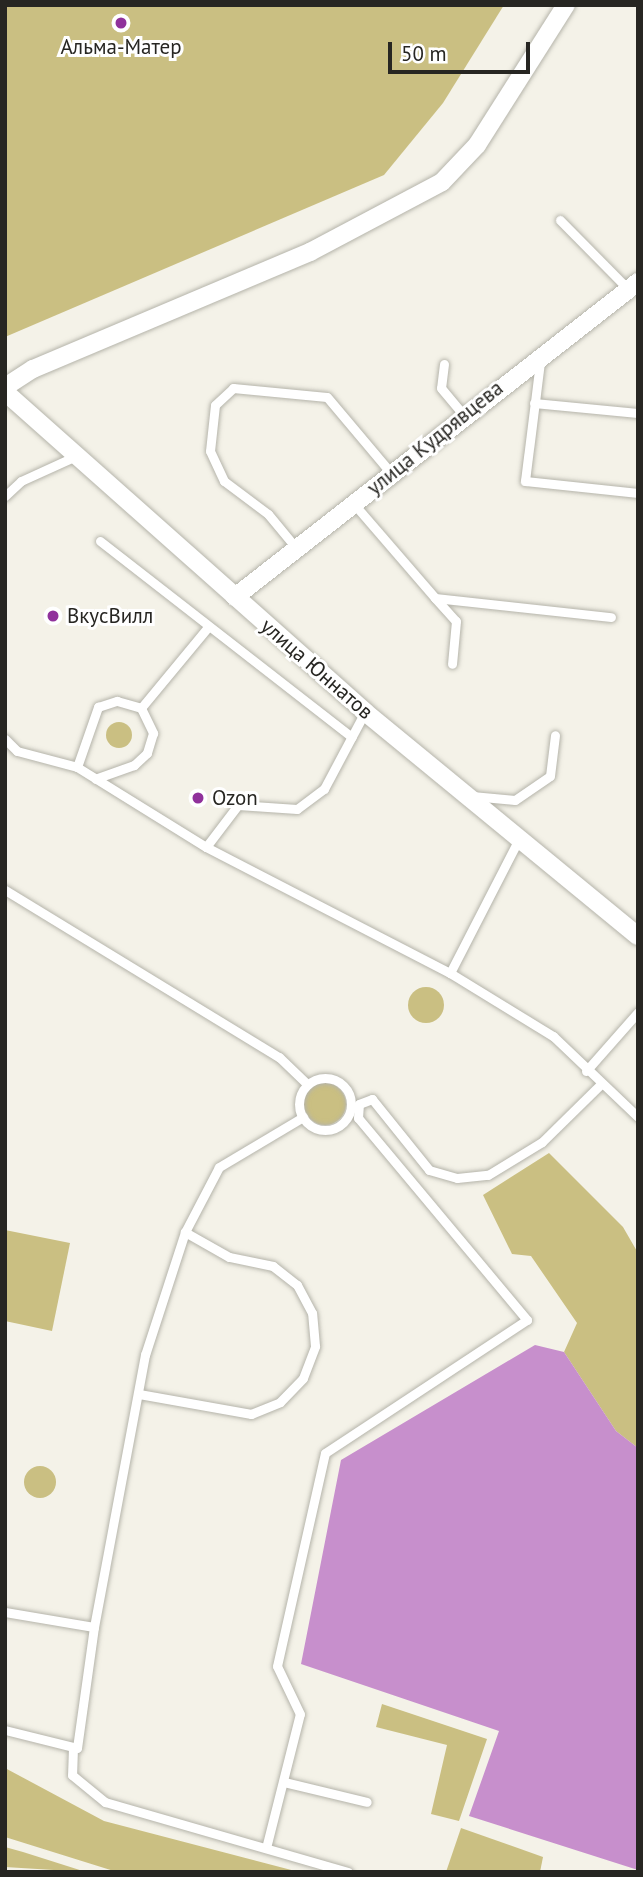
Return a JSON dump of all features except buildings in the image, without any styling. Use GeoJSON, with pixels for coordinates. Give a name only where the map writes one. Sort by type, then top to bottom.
{"type":"FeatureCollection","features":[{"type":"Feature","properties":{"kind":"street"},"geometry":{"type":"LineString","coordinates":[[5,390],[33,369],[310,252],[442,182],[477,145],[566,5]]}},
{"type":"Feature","properties":{"kind":"street","name":"улица Кудрявцева"},"geometry":{"type":"LineString","coordinates":[[235,597],[541,353],[632,285]]}},
{"type":"Feature","properties":{"kind":"street","name":"улица Юннатов"},"geometry":{"type":"LineString","coordinates":[[5,390],[365,712],[638,936]]}},
{"type":"Feature","properties":{"kind":"lane"},"geometry":{"type":"LineString","coordinates":[[560,220],[632,285]]}},
{"type":"Feature","properties":{"kind":"lane"},"geometry":{"type":"LineString","coordinates":[[541,353],[525,481],[638,493]]}},
{"type":"Feature","properties":{"kind":"lane"},"geometry":{"type":"LineString","coordinates":[[444,363],[441,388],[464,415]]}},
{"type":"Feature","properties":{"kind":"lane"},"geometry":{"type":"LineString","coordinates":[[297,549],[268,514],[224,481],[210,451],[215,405],[233,388],[327,397],[391,473]]}},
{"type":"Feature","properties":{"kind":"lane"},"geometry":{"type":"LineString","coordinates":[[534,403],[638,414]]}},
{"type":"Feature","properties":{"kind":"lane"},"geometry":{"type":"LineString","coordinates":[[5,496],[21,481],[76,456]]}},
{"type":"Feature","properties":{"kind":"lane"},"geometry":{"type":"LineString","coordinates":[[354,503],[456,621],[452,664]]}},
{"type":"Feature","properties":{"kind":"lane"},"geometry":{"type":"LineString","coordinates":[[100,541],[352,737]]}},
{"type":"Feature","properties":{"kind":"lane"},"geometry":{"type":"LineString","coordinates":[[435,597],[611,617]]}},
{"type":"Feature","properties":{"kind":"lane"},"geometry":{"type":"LineString","coordinates":[[141,708],[208,627]]}},
{"type":"Feature","properties":{"kind":"lane"},"geometry":{"type":"LineString","coordinates":[[77,767],[99,708],[117,701],[141,708],[153,733],[147,753],[134,765],[95,779]]}},
{"type":"Feature","properties":{"kind":"lane"},"geometry":{"type":"LineString","coordinates":[[206,847],[238,805],[297,809],[324,789],[365,712]]}},
{"type":"Feature","properties":{"kind":"lane"},"geometry":{"type":"LineString","coordinates":[[467,795],[515,800],[550,776],[555,735]]}},
{"type":"Feature","properties":{"kind":"lane"},"geometry":{"type":"LineString","coordinates":[[5,739],[17,751],[77,767],[206,847],[450,973],[552,1036],[600,1085],[617,1091],[638,1117]]}},
{"type":"Feature","properties":{"kind":"lane"},"geometry":{"type":"LineString","coordinates":[[450,973],[519,839]]}},
{"type":"Feature","properties":{"kind":"lane"},"geometry":{"type":"LineString","coordinates":[[5,890],[279,1057],[307,1084]]}},
{"type":"Feature","properties":{"kind":"lane"},"geometry":{"type":"LineString","coordinates":[[586,1071],[638,1012]]}},
{"type":"Feature","properties":{"kind":"lane"},"geometry":{"type":"LineString","coordinates":[[266,1848],[300,1714],[277,1666],[325,1453],[527,1320],[353,1114],[345,1085],[326,1077],[307,1084],[299,1103],[303,1117],[325,1131],[353,1114],[365,1098],[372,1099],[429,1170],[457,1178],[488,1175],[542,1142],[600,1085]]}},
{"type":"Feature","properties":{"kind":"lane"},"geometry":{"type":"LineString","coordinates":[[303,1117],[219,1167],[186,1231],[145,1355],[94,1627],[72,1775],[105,1802],[348,1872]]}},
{"type":"Feature","properties":{"kind":"lane"},"geometry":{"type":"LineString","coordinates":[[139,1394],[251,1414],[280,1402],[303,1378],[314,1346],[312,1313],[297,1285],[274,1266],[229,1257],[186,1231]]}},
{"type":"Feature","properties":{"kind":"lane"},"geometry":{"type":"LineString","coordinates":[[5,1612],[94,1627]]}},
{"type":"Feature","properties":{"kind":"lane"},"geometry":{"type":"LineString","coordinates":[[5,1730],[74,1748]]}},
{"type":"Feature","properties":{"kind":"lane"},"geometry":{"type":"LineString","coordinates":[[284,1782],[367,1802]]}},
{"type":"Feature","properties":{"kind":"shaded area"},"geometry":{"type":"Polygon","coordinates":[[[5,5],[504,5],[443,103],[384,175],[5,337],[5,5]]]}},
{"type":"Feature","properties":{"kind":"shaded area"},"geometry":{"type":"Polygon","coordinates":[[[119,722],[128,726],[132,735],[128,744],[119,748],[110,744],[106,735],[110,726],[119,722]]]}},
{"type":"Feature","properties":{"kind":"shaded area"},"geometry":{"type":"Polygon","coordinates":[[[426,987],[439,992],[444,1005],[439,1018],[426,1023],[413,1018],[408,1005],[413,992],[426,987]]]}},
{"type":"Feature","properties":{"kind":"shaded area"},"geometry":{"type":"Polygon","coordinates":[[[325,1083],[340,1089],[346,1104],[340,1119],[325,1125],[310,1119],[304,1104],[310,1089],[325,1083]]]}},
{"type":"Feature","properties":{"kind":"shaded area"},"geometry":{"type":"Polygon","coordinates":[[[549,1153],[623,1227],[638,1253],[638,1448],[616,1431],[564,1352],[577,1323],[531,1256],[512,1254],[483,1195],[549,1153]]]}},
{"type":"Feature","properties":{"kind":"shaded area"},"geometry":{"type":"Polygon","coordinates":[[[5,1230],[70,1243],[52,1331],[5,1321],[5,1230]]]}},
{"type":"Feature","properties":{"kind":"shaded area"},"geometry":{"type":"Polygon","coordinates":[[[535,1345],[564,1352],[616,1431],[638,1448],[638,1870],[469,1816],[499,1731],[301,1664],[341,1460],[535,1345]]]}},
{"type":"Feature","properties":{"kind":"shaded area"},"geometry":{"type":"Polygon","coordinates":[[[40,1466],[52,1470],[56,1482],[52,1494],[40,1498],[28,1494],[24,1482],[28,1470],[40,1466]]]}},
{"type":"Feature","properties":{"kind":"shaded area"},"geometry":{"type":"Polygon","coordinates":[[[382,1704],[487,1739],[459,1821],[431,1814],[447,1745],[376,1727],[382,1704]]]}},
{"type":"Feature","properties":{"kind":"shaded area"},"geometry":{"type":"Polygon","coordinates":[[[5,1768],[104,1821],[299,1872],[117,1872],[5,1837],[5,1768]]]}},
{"type":"Feature","properties":{"kind":"shaded area"},"geometry":{"type":"Polygon","coordinates":[[[461,1828],[543,1857],[540,1872],[446,1872],[461,1828]]]}},
{"type":"Feature","properties":{"kind":"shaded area"},"geometry":{"type":"Polygon","coordinates":[[[5,1847],[23,1852],[86,1872],[5,1867],[5,1847]]]}},
{"type":"Feature","properties":{"kind":"place","name":"Альма-Матер"},"geometry":{"type":"Point","coordinates":[121,23]}},
{"type":"Feature","properties":{"kind":"place","name":"ВкусВилл"},"geometry":{"type":"Point","coordinates":[53,616]}},
{"type":"Feature","properties":{"kind":"place","name":"Ozon"},"geometry":{"type":"Point","coordinates":[198,798]}}]}
